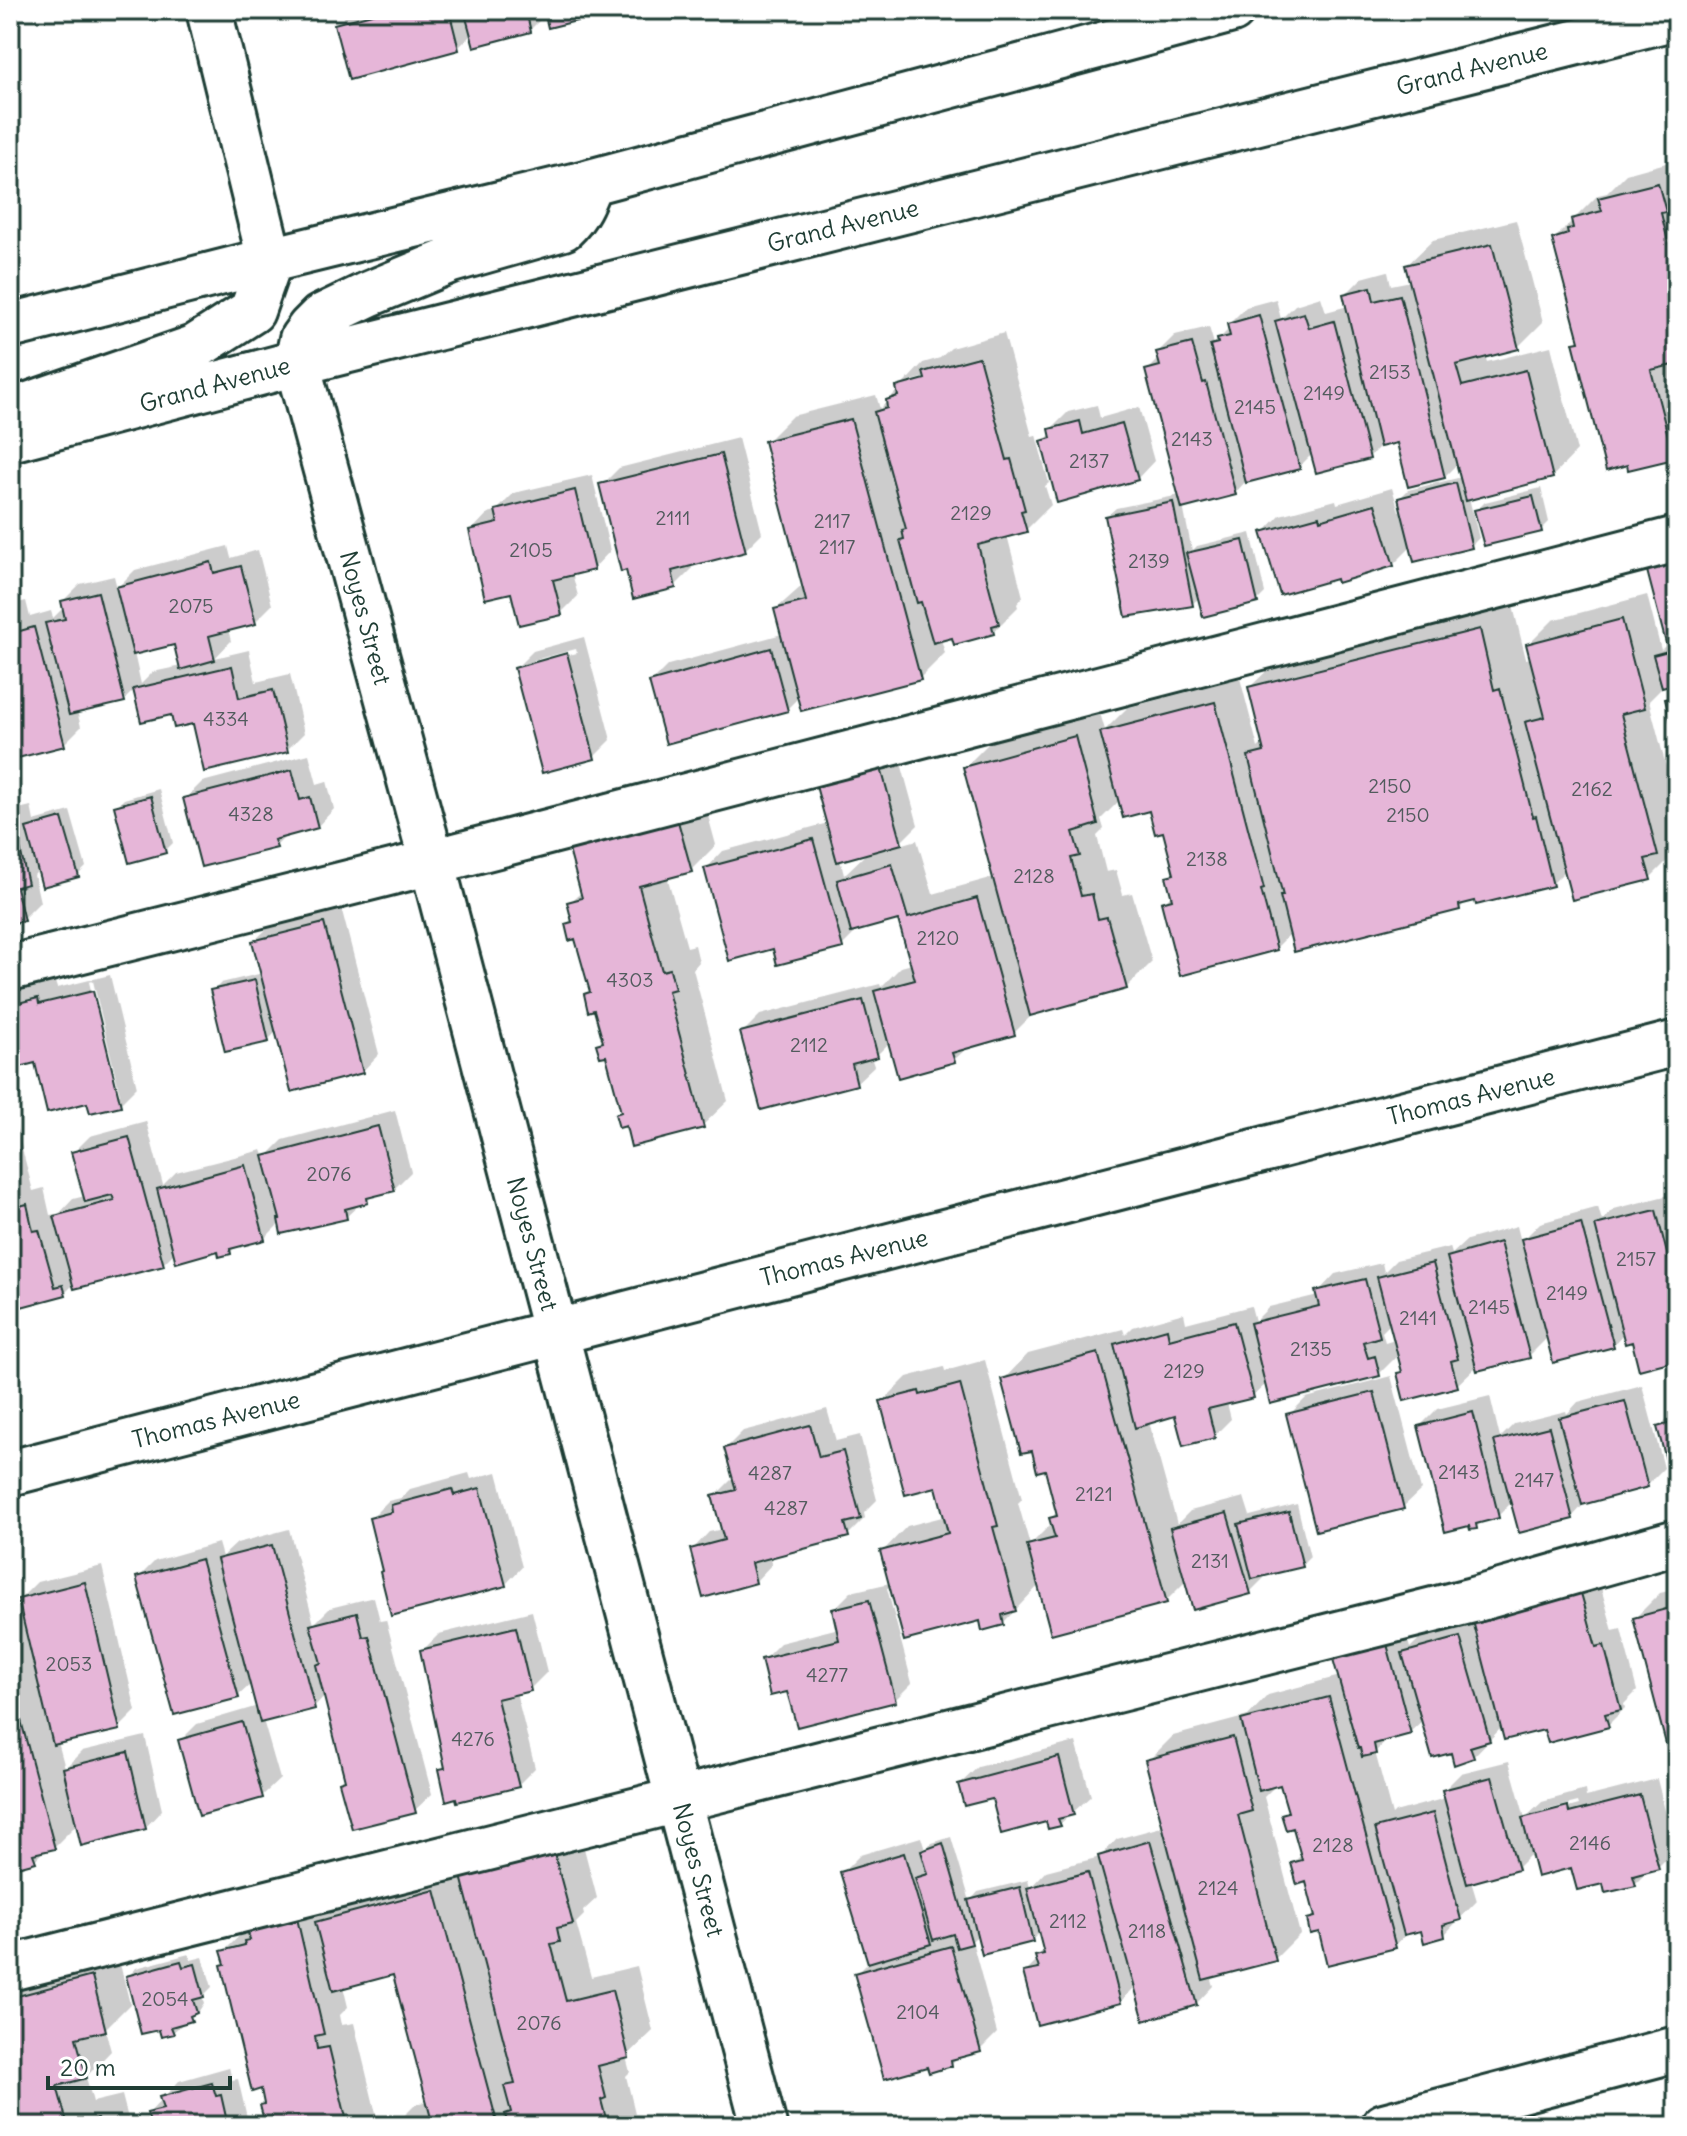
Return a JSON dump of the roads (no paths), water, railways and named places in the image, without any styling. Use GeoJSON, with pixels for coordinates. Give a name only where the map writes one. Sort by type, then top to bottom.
{"type":"FeatureCollection","features":[{"type":"Feature","properties":{"kind":"street"},"geometry":{"type":"LineString","coordinates":[[10,417],[20,408],[194,348],[252,311],[270,260],[209,10]]}},
{"type":"Feature","properties":{"kind":"street"},"geometry":{"type":"LineString","coordinates":[[10,326],[590,182],[1232,10]]}},
{"type":"Feature","properties":{"kind":"street","name":"Grand Avenue"},"geometry":{"type":"LineString","coordinates":[[10,439],[297,363],[1677,17]]}},
{"type":"Feature","properties":{"kind":"street"},"geometry":{"type":"LineString","coordinates":[[297,363],[302,339],[321,317],[451,260],[563,228],[574,218],[590,182]]}},
{"type":"Feature","properties":{"kind":"street","name":"Noyes Street"},"geometry":{"type":"LineString","coordinates":[[297,363],[432,862],[764,2126]]}},
{"type":"Feature","properties":{"kind":"street"},"geometry":{"type":"LineString","coordinates":[[10,968],[432,862],[1677,539]]}},
{"type":"Feature","properties":{"kind":"street","name":"Thomas Avenue"},"geometry":{"type":"LineString","coordinates":[[10,1473],[1677,1043]]}},
{"type":"Feature","properties":{"kind":"street"},"geometry":{"type":"LineString","coordinates":[[10,1968],[1473,1600],[1677,1542]]}},
{"type":"Feature","properties":{"kind":"street"},"geometry":{"type":"LineString","coordinates":[[1384,2126],[1677,2049]]}}]}
